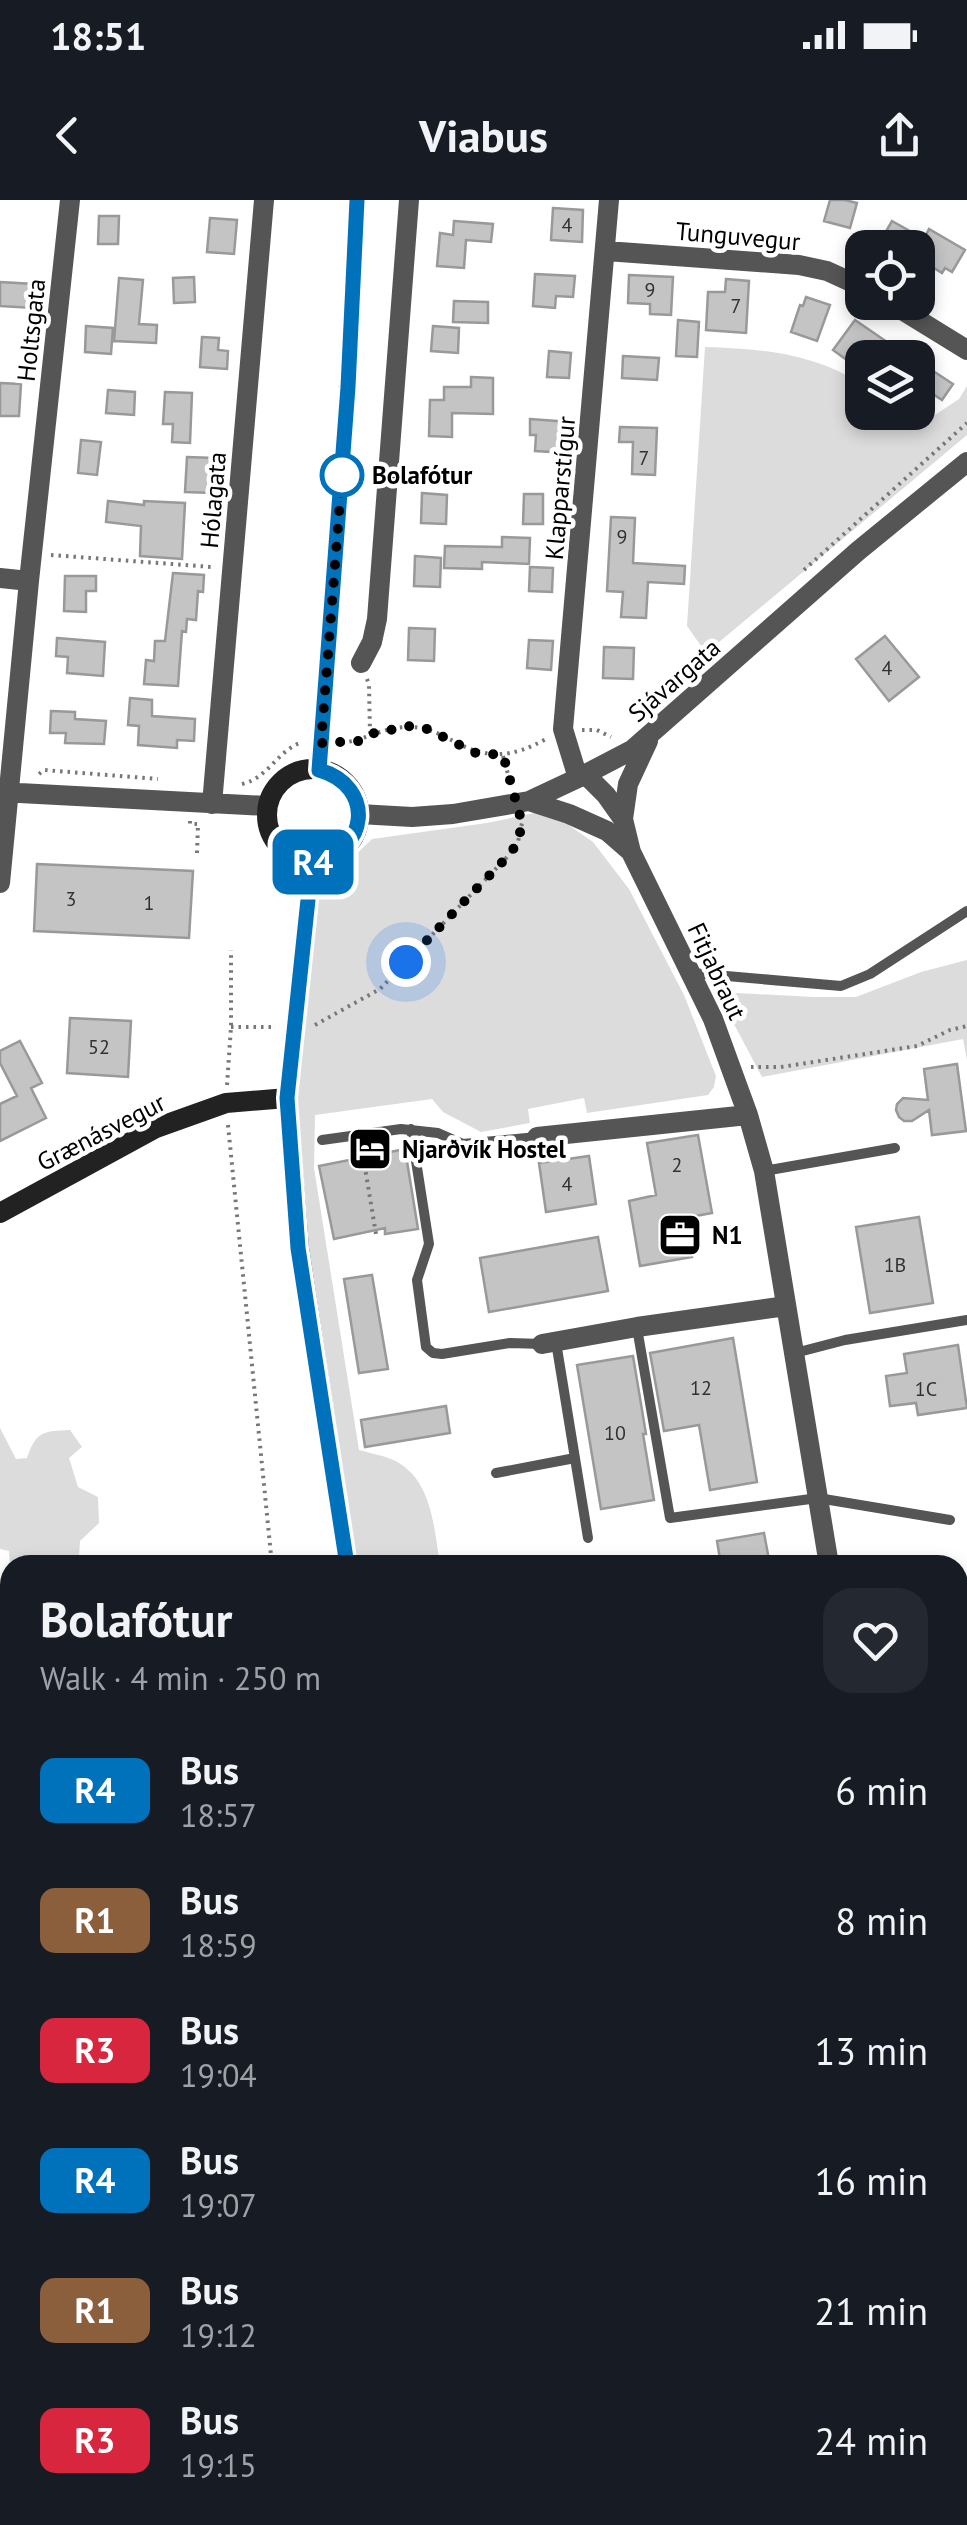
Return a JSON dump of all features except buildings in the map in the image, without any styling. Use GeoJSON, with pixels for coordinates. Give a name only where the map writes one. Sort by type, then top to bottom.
{"type":"FeatureCollection","features":[{"type":"Feature","properties":{"kind":"main road"},"geometry":{"type":"LineString","coordinates":[[319,770],[358,200]]}},
{"type":"Feature","properties":{"kind":"main road"},"geometry":{"type":"LineString","coordinates":[[319,770],[332,773],[351,790],[359,814],[357,829],[340,853],[312,862],[287,854],[277,844],[270,833],[267,806],[272,793],[292,774],[319,770]]}},
{"type":"Feature","properties":{"kind":"main road"},"geometry":{"type":"LineString","coordinates":[[312,862],[287,1098],[298,1248],[344,1555]]}},
{"type":"Feature","properties":{"kind":"main road","name":"Grænásvegur"},"geometry":{"type":"LineString","coordinates":[[0,1213],[156,1128],[226,1103],[287,1098]]}},
{"type":"Feature","properties":{"kind":"street","name":"Holtsgata"},"geometry":{"type":"LineString","coordinates":[[0,883],[5,786],[70,200]]}},
{"type":"Feature","properties":{"kind":"street","name":"Hólagata"},"geometry":{"type":"LineString","coordinates":[[213,793],[264,200]]}},
{"type":"Feature","properties":{"kind":"street"},"geometry":{"type":"LineString","coordinates":[[362,663],[377,619],[408,200]]}},
{"type":"Feature","properties":{"kind":"street","name":"Klapparstígur"},"geometry":{"type":"LineString","coordinates":[[582,776],[564,729],[610,200]]}},
{"type":"Feature","properties":{"kind":"street","name":"Tunguvegur"},"geometry":{"type":"LineString","coordinates":[[606,250],[799,265],[845,279]]}},
{"type":"Feature","properties":{"kind":"street"},"geometry":{"type":"LineString","coordinates":[[918,320],[967,350]]}},
{"type":"Feature","properties":{"kind":"street","name":"Sjávargata"},"geometry":{"type":"LineString","coordinates":[[359,814],[453,814],[522,802],[632,750],[858,551],[966,466]]}},
{"type":"Feature","properties":{"kind":"street"},"geometry":{"type":"LineString","coordinates":[[0,578],[29,581]]}},
{"type":"Feature","properties":{"kind":"street","name":"Fitjabraut"},"geometry":{"type":"LineString","coordinates":[[615,825],[628,784],[652,734]]}},
{"type":"Feature","properties":{"kind":"street","name":"Fitjabraut"},"geometry":{"type":"LineString","coordinates":[[582,776],[606,795],[615,825],[713,1019],[748,1115],[764,1171],[827,1555]]}},
{"type":"Feature","properties":{"kind":"street"},"geometry":{"type":"LineString","coordinates":[[5,786],[213,793],[267,806]]}},
{"type":"Feature","properties":{"kind":"street"},"geometry":{"type":"LineString","coordinates":[[522,802],[615,825]]}},
{"type":"Feature","properties":{"kind":"street"},"geometry":{"type":"LineString","coordinates":[[537,1138],[748,1115]]}},
{"type":"Feature","properties":{"kind":"street"},"geometry":{"type":"LineString","coordinates":[[549,1342],[786,1306]]}},
{"type":"Feature","properties":{"kind":"lane"},"geometry":{"type":"LineString","coordinates":[[691,973],[841,986],[870,974],[967,911]]}},
{"type":"Feature","properties":{"kind":"lane"},"geometry":{"type":"LineString","coordinates":[[322,1140],[410,1129],[438,1133],[463,1144],[537,1138]]}},
{"type":"Feature","properties":{"kind":"lane"},"geometry":{"type":"LineString","coordinates":[[410,1129],[429,1244],[417,1280],[426,1347],[442,1354],[510,1343],[549,1342],[588,1538]]}},
{"type":"Feature","properties":{"kind":"lane"},"geometry":{"type":"LineString","coordinates":[[764,1171],[895,1148]]}},
{"type":"Feature","properties":{"kind":"lane"},"geometry":{"type":"LineString","coordinates":[[794,1353],[845,1340],[967,1320]]}},
{"type":"Feature","properties":{"kind":"lane"},"geometry":{"type":"LineString","coordinates":[[636,1327],[670,1518],[818,1498],[950,1520]]}},
{"type":"Feature","properties":{"kind":"lane"},"geometry":{"type":"LineString","coordinates":[[496,1473],[575,1458]]}},
{"type":"Feature","properties":{"kind":"path"},"geometry":{"type":"LineString","coordinates":[[796,577],[967,424]]}},
{"type":"Feature","properties":{"kind":"path"},"geometry":{"type":"LineString","coordinates":[[32,554],[232,568]]}},
{"type":"Feature","properties":{"kind":"path"},"geometry":{"type":"LineString","coordinates":[[213,793],[247,784],[264,774],[296,744],[360,741],[370,734],[410,726],[425,728],[476,753],[503,755],[532,747],[564,729],[596,730],[616,738]]}},
{"type":"Feature","properties":{"kind":"path"},"geometry":{"type":"LineString","coordinates":[[231,1027],[309,1028],[380,989],[518,842],[522,802],[503,755]]}},
{"type":"Feature","properties":{"kind":"path"},"geometry":{"type":"LineString","coordinates":[[5,786],[44,770],[174,780]]}},
{"type":"Feature","properties":{"kind":"path"},"geometry":{"type":"LineString","coordinates":[[230,950],[231,1027],[226,1103],[271,1555]]}},
{"type":"Feature","properties":{"kind":"path"},"geometry":{"type":"LineString","coordinates":[[731,1066],[781,1067],[917,1046],[967,1026]]}},
{"type":"Feature","properties":{"kind":"path"},"geometry":{"type":"LineString","coordinates":[[359,1134],[376,1234]]}},
{"type":"Feature","properties":{"kind":"shaded area"},"geometry":{"type":"Polygon","coordinates":[[[705,347],[767,351],[806,359],[845,375],[845,430],[935,430],[935,415],[959,399],[967,386],[967,435],[706,653],[687,626],[705,347]]]}},
{"type":"Feature","properties":{"kind":"shaded area"},"geometry":{"type":"Polygon","coordinates":[[[539,812],[560,819],[593,842],[629,889],[684,995],[716,1076],[708,1095],[587,1113],[584,1098],[528,1109],[530,1123],[481,1132],[443,1112],[432,1099],[315,1115],[314,1168],[359,1450],[391,1459],[415,1477],[429,1504],[439,1555],[355,1555],[307,1246],[297,1105],[317,892],[372,839],[539,812]]]}},
{"type":"Feature","properties":{"kind":"shaded area"},"geometry":{"type":"Polygon","coordinates":[[[967,960],[967,1060],[963,1039],[762,1077],[717,992],[856,997],[921,972],[967,960]]]}},
{"type":"Feature","properties":{"kind":"shaded area"},"geometry":{"type":"Polygon","coordinates":[[[0,1428],[16,1459],[27,1458],[42,1434],[70,1430],[82,1447],[69,1458],[78,1487],[98,1497],[99,1523],[80,1541],[79,1555],[9,1555],[9,1551],[0,1549],[0,1428]]]}},
{"type":"Feature","properties":{"kind":"bus line","name":"R4"},"geometry":{"type":"LineString","coordinates":[[345,1555],[298,1248],[287,1098],[312,862],[340,853],[357,829],[359,814],[357,802],[342,780],[319,770],[348,387],[357,200]]}},
{"type":"Feature","properties":{"kind":"place","name":"Bolafótur"},"geometry":{"type":"Point","coordinates":[342,475]}},
{"type":"Feature","properties":{"kind":"place","name":"Njarðvík Hostel"},"geometry":{"type":"Point","coordinates":[370,1149]}},
{"type":"Feature","properties":{"kind":"place","name":"N1"},"geometry":{"type":"Point","coordinates":[680,1235]}},
{"type":"Feature","properties":{"kind":"route"},"geometry":{"type":"LineString","coordinates":[[342,475],[321,743],[360,741],[370,734],[410,726],[425,728],[476,753],[503,755],[522,823],[518,842],[509,855],[406,962]]}}]}
